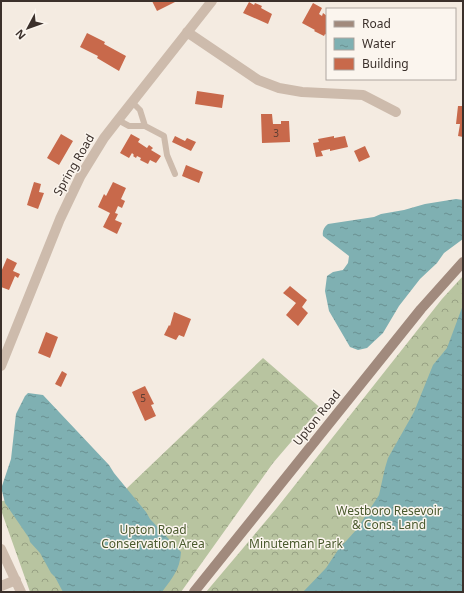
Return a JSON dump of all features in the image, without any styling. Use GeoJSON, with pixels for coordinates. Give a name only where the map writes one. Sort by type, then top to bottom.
{"type":"FeatureCollection","features":[{"type":"Feature","properties":{"kind":"main road","name":"Upton Road"},"geometry":{"type":"LineString","coordinates":[[194,592],[416,315],[463,262]]}},
{"type":"Feature","properties":{"kind":"street","name":"Spring Road"},"geometry":{"type":"LineString","coordinates":[[1,366],[66,205],[92,158],[118,120],[212,1]]}},
{"type":"Feature","properties":{"kind":"street"},"geometry":{"type":"LineString","coordinates":[[187,32],[258,80],[279,88],[302,92],[363,95],[396,112]]}},
{"type":"Feature","properties":{"kind":"street"},"geometry":{"type":"LineString","coordinates":[[1,549],[21,592]]}},
{"type":"Feature","properties":{"kind":"street"},"geometry":{"type":"LineString","coordinates":[[1,586],[16,580]]}},
{"type":"Feature","properties":{"kind":"lane"},"geometry":{"type":"LineString","coordinates":[[132,102],[140,110],[146,126]]}},
{"type":"Feature","properties":{"kind":"lane"},"geometry":{"type":"LineString","coordinates":[[118,120],[129,126],[146,126],[164,136],[167,155],[175,174]]}},
{"type":"Feature","properties":{"kind":"green space","name":"Westboro Resevoir & Cons. Land"},"geometry":{"type":"Polygon","coordinates":[[[463,276],[463,592],[206,592],[276,509],[442,299],[463,276]]]}},
{"type":"Feature","properties":{"kind":"green space","name":"Upton Road Conservation Area"},"geometry":{"type":"Polygon","coordinates":[[[263,358],[324,411],[315,414],[273,463],[181,592],[30,592],[1,510],[1,501],[125,490],[263,358]]]}},
{"type":"Feature","properties":{"kind":"water"},"geometry":{"type":"Polygon","coordinates":[[[456,199],[463,200],[463,239],[444,253],[437,263],[420,279],[399,306],[383,333],[367,348],[358,350],[350,347],[329,311],[325,291],[327,276],[333,272],[343,270],[348,263],[349,256],[323,236],[324,228],[328,224],[374,217],[425,204],[456,199]]]}},
{"type":"Feature","properties":{"kind":"water","name":"Westboro Resevoir & Cons. Land"},"geometry":{"type":"Polygon","coordinates":[[[463,305],[463,592],[303,592],[326,568],[338,550],[357,529],[379,495],[388,458],[414,412],[433,365],[447,348],[463,305]]]}},
{"type":"Feature","properties":{"kind":"water"},"geometry":{"type":"Polygon","coordinates":[[[28,393],[43,395],[109,465],[150,519],[181,552],[177,569],[162,592],[63,592],[40,553],[30,542],[29,538],[5,503],[2,491],[2,486],[11,459],[16,414],[28,393]]]}},
{"type":"Feature","properties":{"kind":"building"},"geometry":{"type":"Polygon","coordinates":[[[152,1],[177,1],[157,11],[152,1]]]}},
{"type":"Feature","properties":{"kind":"building"},"geometry":{"type":"Polygon","coordinates":[[[249,2],[254,5],[255,3],[262,6],[261,8],[272,14],[268,24],[243,13],[249,2]]]}},
{"type":"Feature","properties":{"kind":"building"},"geometry":{"type":"Polygon","coordinates":[[[313,3],[322,8],[319,14],[322,16],[323,13],[326,15],[326,34],[324,36],[302,23],[313,3]]]}},
{"type":"Feature","properties":{"kind":"building"},"geometry":{"type":"Polygon","coordinates":[[[87,33],[105,42],[104,44],[126,56],[119,71],[97,58],[98,56],[80,47],[87,33]]]}},
{"type":"Feature","properties":{"kind":"building"},"geometry":{"type":"Polygon","coordinates":[[[197,91],[224,95],[222,108],[195,104],[197,91]]]}},
{"type":"Feature","properties":{"kind":"building"},"geometry":{"type":"Polygon","coordinates":[[[458,106],[463,106],[463,137],[458,136],[460,124],[456,124],[458,106]]]}},
{"type":"Feature","properties":{"kind":"building"},"geometry":{"type":"Polygon","coordinates":[[[261,114],[272,114],[273,124],[281,124],[281,121],[289,121],[290,142],[262,143],[261,114]]]}},
{"type":"Feature","properties":{"kind":"building"},"geometry":{"type":"Polygon","coordinates":[[[61,134],[73,141],[59,165],[47,158],[61,134]]]}},
{"type":"Feature","properties":{"kind":"building"},"geometry":{"type":"Polygon","coordinates":[[[131,134],[140,139],[138,142],[147,148],[149,145],[153,148],[151,150],[161,156],[156,163],[150,160],[148,164],[140,160],[141,158],[137,156],[136,158],[133,156],[134,155],[132,153],[129,158],[120,153],[131,134]]]}},
{"type":"Feature","properties":{"kind":"building"},"geometry":{"type":"Polygon","coordinates":[[[175,136],[185,141],[187,138],[196,142],[191,151],[172,142],[175,136]]]}},
{"type":"Feature","properties":{"kind":"building"},"geometry":{"type":"Polygon","coordinates":[[[334,136],[334,138],[345,136],[348,147],[330,151],[330,149],[321,151],[323,156],[316,157],[313,143],[319,142],[318,139],[334,136]]]}},
{"type":"Feature","properties":{"kind":"building"},"geometry":{"type":"Polygon","coordinates":[[[365,146],[370,157],[359,162],[354,151],[365,146]]]}},
{"type":"Feature","properties":{"kind":"building"},"geometry":{"type":"Polygon","coordinates":[[[186,165],[203,172],[199,183],[182,176],[186,165]]]}},
{"type":"Feature","properties":{"kind":"building"},"geometry":{"type":"Polygon","coordinates":[[[34,182],[41,184],[39,192],[44,193],[38,209],[27,205],[34,182]]]}},
{"type":"Feature","properties":{"kind":"building"},"geometry":{"type":"Polygon","coordinates":[[[113,182],[126,188],[121,199],[125,201],[122,208],[118,206],[115,213],[118,214],[115,220],[122,223],[117,234],[103,227],[110,213],[98,207],[104,194],[106,196],[113,182]]]}},
{"type":"Feature","properties":{"kind":"building"},"geometry":{"type":"Polygon","coordinates":[[[7,258],[17,263],[13,271],[20,274],[18,278],[15,276],[9,290],[1,287],[1,272],[7,258]]]}},
{"type":"Feature","properties":{"kind":"building"},"geometry":{"type":"Polygon","coordinates":[[[290,286],[307,300],[302,307],[308,313],[298,326],[286,315],[296,303],[283,293],[290,286]]]}},
{"type":"Feature","properties":{"kind":"building"},"geometry":{"type":"Polygon","coordinates":[[[174,312],[191,319],[184,337],[179,335],[176,340],[164,335],[169,325],[170,326],[174,312]]]}},
{"type":"Feature","properties":{"kind":"building"},"geometry":{"type":"Polygon","coordinates":[[[46,332],[58,337],[50,358],[38,353],[46,332]]]}},
{"type":"Feature","properties":{"kind":"building"},"geometry":{"type":"Polygon","coordinates":[[[62,371],[67,374],[61,387],[55,384],[62,371]]]}},
{"type":"Feature","properties":{"kind":"building"},"geometry":{"type":"Polygon","coordinates":[[[145,386],[154,404],[151,405],[156,416],[145,421],[132,392],[145,386]]]}},
{"type":"Feature","properties":{"kind":"park label","name":"Minuteman Park"},"geometry":{"type":"Point","coordinates":[296,544]}}]}
